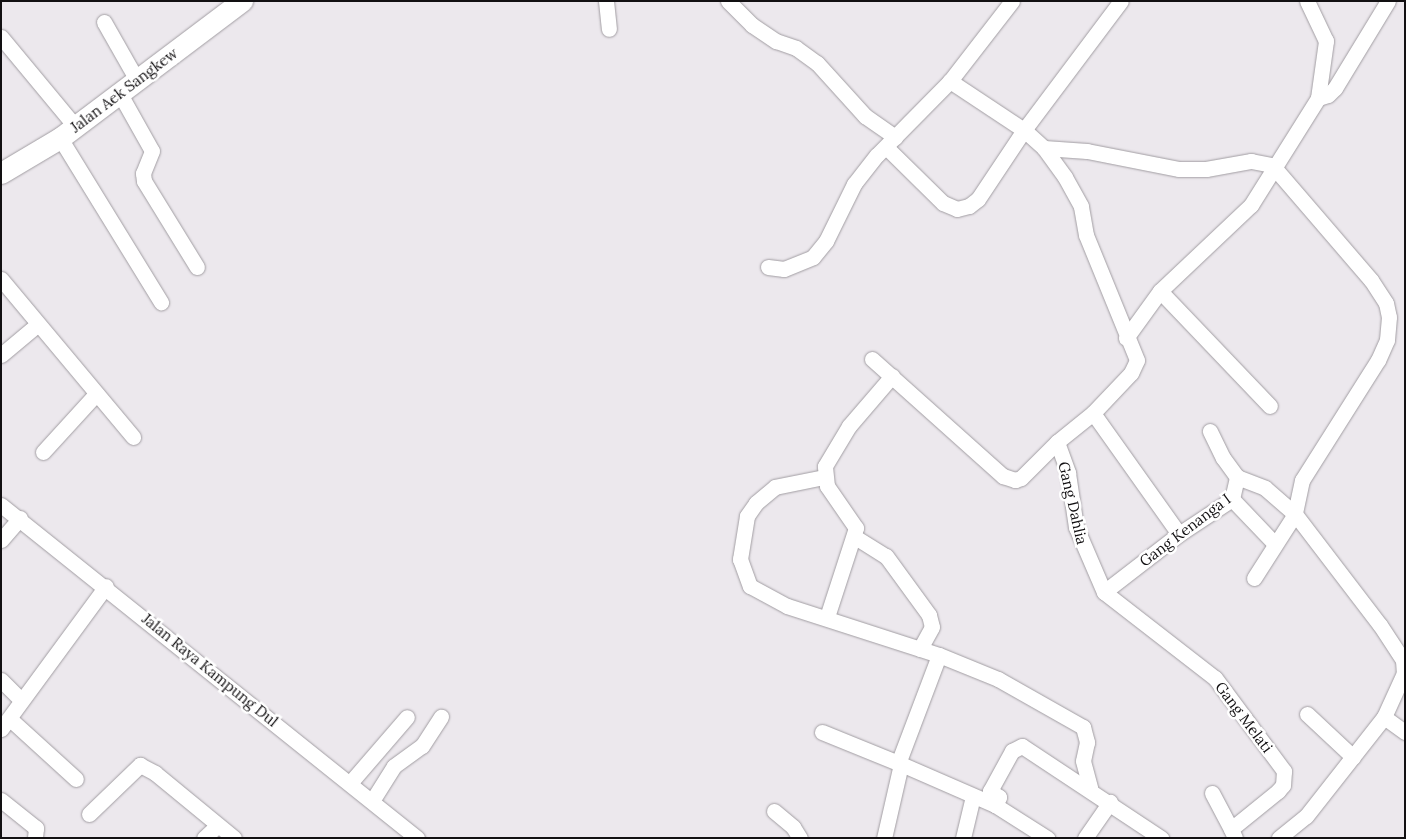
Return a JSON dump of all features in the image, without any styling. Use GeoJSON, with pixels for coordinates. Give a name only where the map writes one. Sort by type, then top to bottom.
{"type":"FeatureCollection","features":[{"type":"Feature","properties":{"kind":"street"},"geometry":{"type":"LineString","coordinates":[[606,1],[609,29]]}},
{"type":"Feature","properties":{"kind":"street"},"geometry":{"type":"LineString","coordinates":[[728,1],[776,41],[796,48],[817,63],[890,142],[928,191],[943,203],[957,209],[969,206],[978,199],[1024,130],[1121,1]]}},
{"type":"Feature","properties":{"kind":"street"},"geometry":{"type":"LineString","coordinates":[[768,267],[784,270],[813,258],[826,241],[854,184],[890,142],[950,81],[1012,1]]}},
{"type":"Feature","properties":{"kind":"street"},"geometry":{"type":"LineString","coordinates":[[1126,338],[1160,291],[1251,205],[1318,98],[1326,41],[1307,1]]}},
{"type":"Feature","properties":{"kind":"street"},"geometry":{"type":"LineString","coordinates":[[1318,98],[1328,95],[1335,88],[1388,1]]}},
{"type":"Feature","properties":{"kind":"street","name":"Jalan Aek Sangkew"},"geometry":{"type":"LineString","coordinates":[[1,173],[67,132],[241,2]]}},
{"type":"Feature","properties":{"kind":"street"},"geometry":{"type":"LineString","coordinates":[[104,22],[137,80]]}},
{"type":"Feature","properties":{"kind":"street"},"geometry":{"type":"LineString","coordinates":[[1,37],[67,132],[161,302]]}},
{"type":"Feature","properties":{"kind":"street"},"geometry":{"type":"LineString","coordinates":[[872,359],[1003,476],[1022,478],[1057,442],[1093,413],[1131,373],[1137,360],[1126,338],[1086,235],[1081,206],[1044,148],[1024,130],[950,81]]}},
{"type":"Feature","properties":{"kind":"street"},"geometry":{"type":"LineString","coordinates":[[120,94],[152,151],[143,173],[144,181],[197,267]]}},
{"type":"Feature","properties":{"kind":"street"},"geometry":{"type":"LineString","coordinates":[[1044,148],[1087,151],[1178,169],[1206,169],[1251,161],[1274,167],[1371,280],[1386,303],[1390,317],[1387,340],[1378,360],[1302,480],[1295,514],[1254,578]]}},
{"type":"Feature","properties":{"kind":"street"},"geometry":{"type":"LineString","coordinates":[[1,279],[133,437]]}},
{"type":"Feature","properties":{"kind":"street"},"geometry":{"type":"LineString","coordinates":[[1160,291],[1270,406]]}},
{"type":"Feature","properties":{"kind":"street"},"geometry":{"type":"LineString","coordinates":[[1,354],[38,324]]}},
{"type":"Feature","properties":{"kind":"street"},"geometry":{"type":"LineString","coordinates":[[827,617],[855,537],[856,528],[827,486],[824,477],[825,466],[836,444],[892,376]]}},
{"type":"Feature","properties":{"kind":"street"},"geometry":{"type":"LineString","coordinates":[[43,452],[96,394]]}},
{"type":"Feature","properties":{"kind":"street"},"geometry":{"type":"LineString","coordinates":[[1093,413],[1179,534]]}},
{"type":"Feature","properties":{"kind":"street","name":"Gang Kenanga I"},"geometry":{"type":"LineString","coordinates":[[1104,592],[1179,534],[1232,499],[1237,477],[1223,458],[1210,431]]}},
{"type":"Feature","properties":{"kind":"street","name":"Gang Dahlia"},"geometry":{"type":"LineString","coordinates":[[1057,442],[1068,473],[1076,527],[1104,592]]}},
{"type":"Feature","properties":{"kind":"street"},"geometry":{"type":"LineString","coordinates":[[824,477],[775,487],[756,503],[747,516],[740,559],[750,586],[762,594],[811,615],[827,617],[939,655],[998,679],[1083,727],[1087,742],[1083,761],[1090,788]]}},
{"type":"Feature","properties":{"kind":"street"},"geometry":{"type":"LineString","coordinates":[[1237,477],[1265,488],[1295,514],[1380,625],[1402,660],[1404,673],[1401,684],[1384,717],[1306,816],[1279,838]]}},
{"type":"Feature","properties":{"kind":"street"},"geometry":{"type":"LineString","coordinates":[[1232,499],[1275,544]]}},
{"type":"Feature","properties":{"kind":"street","name":"Jalan Raya Kampung Dul"},"geometry":{"type":"LineString","coordinates":[[1,505],[106,586],[415,837]]}},
{"type":"Feature","properties":{"kind":"street"},"geometry":{"type":"LineString","coordinates":[[1,540],[20,518]]}},
{"type":"Feature","properties":{"kind":"street"},"geometry":{"type":"LineString","coordinates":[[855,537],[886,556],[930,615],[932,627],[920,649]]}},
{"type":"Feature","properties":{"kind":"street"},"geometry":{"type":"LineString","coordinates":[[76,779],[5,724],[20,700],[106,586]]}},
{"type":"Feature","properties":{"kind":"street","name":"Gang Melati"},"geometry":{"type":"LineString","coordinates":[[1104,592],[1214,678],[1284,771],[1283,785],[1233,833]]}},
{"type":"Feature","properties":{"kind":"street"},"geometry":{"type":"LineString","coordinates":[[884,838],[900,762],[939,655]]}},
{"type":"Feature","properties":{"kind":"street"},"geometry":{"type":"LineString","coordinates":[[1,680],[20,700]]}},
{"type":"Feature","properties":{"kind":"street"},"geometry":{"type":"LineString","coordinates":[[1307,714],[1353,757]]}},
{"type":"Feature","properties":{"kind":"street"},"geometry":{"type":"LineString","coordinates":[[350,783],[407,717]]}},
{"type":"Feature","properties":{"kind":"street"},"geometry":{"type":"LineString","coordinates":[[372,802],[394,766],[422,746],[441,717]]}},
{"type":"Feature","properties":{"kind":"street"},"geometry":{"type":"LineString","coordinates":[[1384,717],[1405,732]]}},
{"type":"Feature","properties":{"kind":"street"},"geometry":{"type":"LineString","coordinates":[[822,732],[900,762],[995,805],[1047,838]]}},
{"type":"Feature","properties":{"kind":"street"},"geometry":{"type":"LineString","coordinates":[[995,805],[999,797],[990,791],[1012,750],[1022,746],[1090,788],[1161,838]]}},
{"type":"Feature","properties":{"kind":"street"},"geometry":{"type":"LineString","coordinates":[[89,814],[140,765],[154,773],[234,838]]}},
{"type":"Feature","properties":{"kind":"street"},"geometry":{"type":"LineString","coordinates":[[1212,793],[1233,833]]}},
{"type":"Feature","properties":{"kind":"street"},"geometry":{"type":"LineString","coordinates":[[963,838],[973,796]]}},
{"type":"Feature","properties":{"kind":"street"},"geometry":{"type":"LineString","coordinates":[[1,800],[36,828],[35,838]]}},
{"type":"Feature","properties":{"kind":"street"},"geometry":{"type":"LineString","coordinates":[[1086,838],[1110,802]]}},
{"type":"Feature","properties":{"kind":"street"},"geometry":{"type":"LineString","coordinates":[[774,811],[794,827],[800,838]]}},
{"type":"Feature","properties":{"kind":"street"},"geometry":{"type":"LineString","coordinates":[[204,838],[217,826]]}}]}
